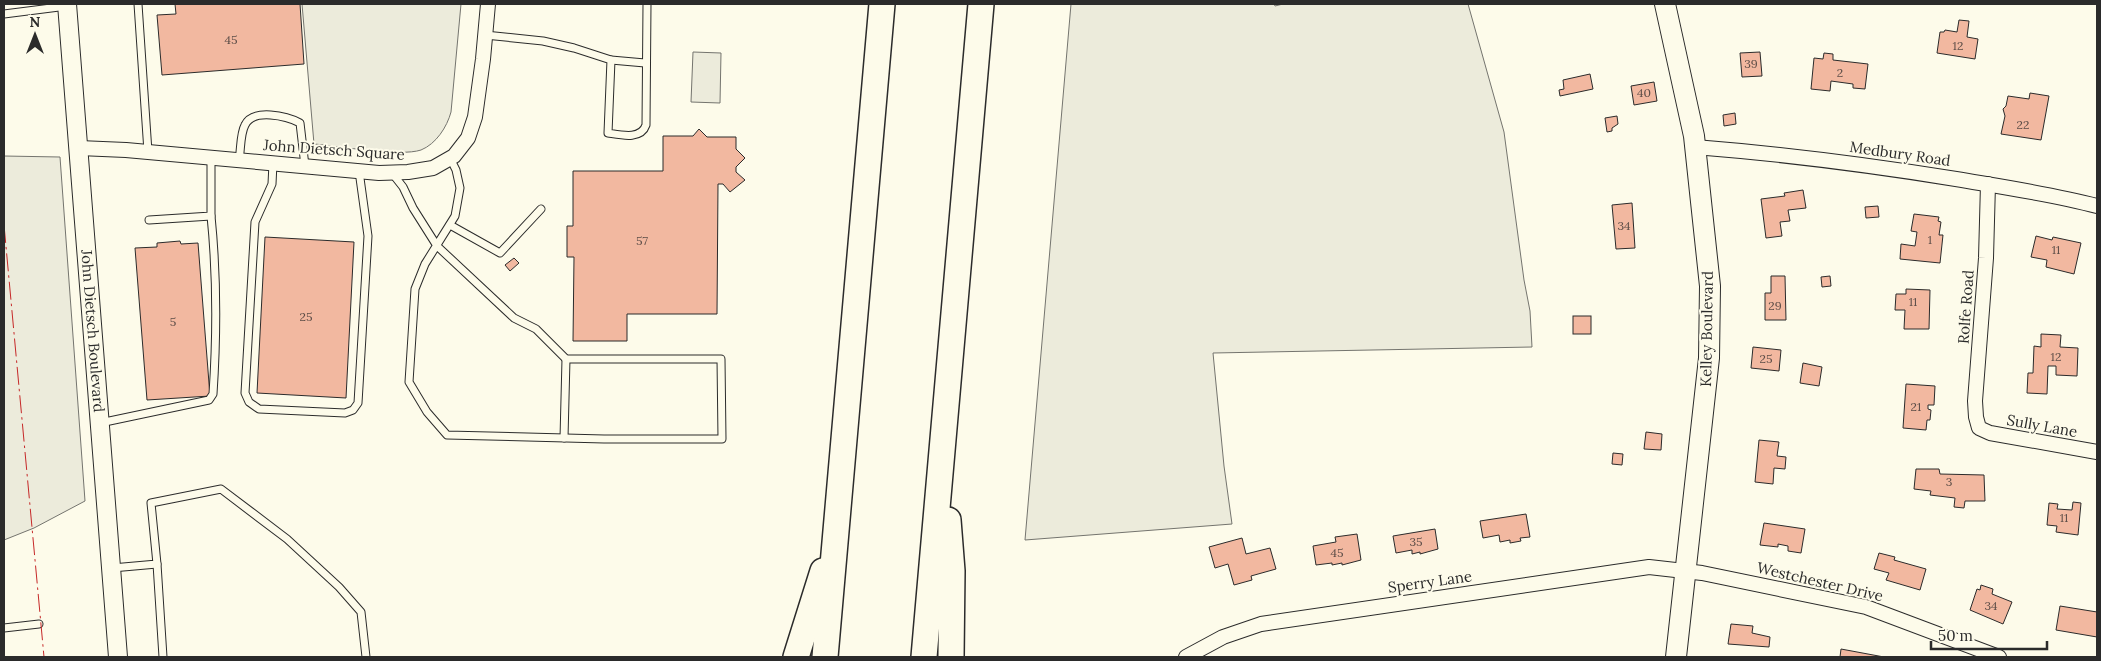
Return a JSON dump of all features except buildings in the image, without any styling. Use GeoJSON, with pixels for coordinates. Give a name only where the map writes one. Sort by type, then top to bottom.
{"type":"FeatureCollection","features":[{"type":"Feature","properties":{"kind":"highway"},"geometry":{"type":"LineString","coordinates":[[826,657],[882,4]]}},
{"type":"Feature","properties":{"kind":"highway"},"geometry":{"type":"LineString","coordinates":[[924,657],[981,4]]}},
{"type":"Feature","properties":{"kind":"highway"},"geometry":{"type":"LineString","coordinates":[[942,448],[952,571],[951,657]]}},
{"type":"Feature","properties":{"kind":"highway"},"geometry":{"type":"LineString","coordinates":[[796,657],[837,528]]}},
{"type":"Feature","properties":{"kind":"main road","name":"Kelley Boulevard"},"geometry":{"type":"LineString","coordinates":[[1665,4],[1696,147],[1710,286],[1710,358],[1676,657]]}},
{"type":"Feature","properties":{"kind":"street","name":"John Dietsch Square"},"geometry":{"type":"LineString","coordinates":[[79,148],[148,152],[392,173],[433,168],[450,158],[468,138],[474,117],[488,4]]}},
{"type":"Feature","properties":{"kind":"street","name":"John Dietsch Boulevard"},"geometry":{"type":"LineString","coordinates":[[67,5],[118,657]]}},
{"type":"Feature","properties":{"kind":"street","name":"Medbury Road"},"geometry":{"type":"LineString","coordinates":[[1696,147],[1778,154],[1908,171],[2063,197],[2097,206]]}},
{"type":"Feature","properties":{"kind":"street","name":"Rolfe Road"},"geometry":{"type":"LineString","coordinates":[[1982,429],[1979,428],[1976,418],[1975,401],[1986,258],[1988,184]]}},
{"type":"Feature","properties":{"kind":"street","name":"Sully Lane"},"geometry":{"type":"LineString","coordinates":[[1982,429],[1990,433],[2097,452]]}},
{"type":"Feature","properties":{"kind":"street","name":"Sperry Lane"},"geometry":{"type":"LineString","coordinates":[[1186,657],[1223,637],[1261,624],[1627,569],[1649,567],[1686,570]]}},
{"type":"Feature","properties":{"kind":"street","name":"Westchester Drive"},"geometry":{"type":"LineString","coordinates":[[1686,570],[1866,607],[1998,657]]}},
{"type":"Feature","properties":{"kind":"lane"},"geometry":{"type":"LineString","coordinates":[[138,4],[148,152]]}},
{"type":"Feature","properties":{"kind":"lane"},"geometry":{"type":"LineString","coordinates":[[611,60],[608,134],[633,136],[645,129],[647,4]]}},
{"type":"Feature","properties":{"kind":"lane"},"geometry":{"type":"LineString","coordinates":[[4,14],[67,5]]}},
{"type":"Feature","properties":{"kind":"lane"},"geometry":{"type":"LineString","coordinates":[[485,35],[543,41],[574,48],[611,60],[645,64]]}},
{"type":"Feature","properties":{"kind":"lane"},"geometry":{"type":"LineString","coordinates":[[239,160],[244,126],[249,120],[261,116],[277,115],[290,117],[300,123],[305,166]]}},
{"type":"Feature","properties":{"kind":"lane"},"geometry":{"type":"LineString","coordinates":[[100,423],[209,400],[213,394],[216,302],[211,216],[211,158]]}},
{"type":"Feature","properties":{"kind":"lane"},"geometry":{"type":"LineString","coordinates":[[392,173],[403,187],[413,208],[438,246],[514,318],[536,329],[566,359],[721,359],[722,439],[447,435],[427,412],[409,382],[415,289],[425,264],[438,246],[455,216],[460,188],[456,170],[450,158]]}},
{"type":"Feature","properties":{"kind":"lane"},"geometry":{"type":"LineString","coordinates":[[273,163],[272,184],[255,222],[245,393],[249,402],[259,409],[345,413],[353,410],[358,402],[368,236],[360,171]]}},
{"type":"Feature","properties":{"kind":"lane"},"geometry":{"type":"LineString","coordinates":[[450,225],[500,254],[541,209]]}},
{"type":"Feature","properties":{"kind":"lane"},"geometry":{"type":"LineString","coordinates":[[149,220],[211,216]]}},
{"type":"Feature","properties":{"kind":"lane"},"geometry":{"type":"LineString","coordinates":[[564,438],[566,359]]}},
{"type":"Feature","properties":{"kind":"lane"},"geometry":{"type":"LineString","coordinates":[[163,657],[151,503],[221,489],[287,539],[339,587],[361,612],[366,657]]}},
{"type":"Feature","properties":{"kind":"lane"},"geometry":{"type":"LineString","coordinates":[[111,569],[157,564]]}},
{"type":"Feature","properties":{"kind":"lane"},"geometry":{"type":"LineString","coordinates":[[4,628],[39,624]]}},
{"type":"Feature","properties":{"kind":"shaded area"},"geometry":{"type":"Polygon","coordinates":[[[302,4],[461,4],[451,112],[444,129],[431,144],[421,150],[411,152],[385,152],[314,144],[302,4]]]}},
{"type":"Feature","properties":{"kind":"shaded area"},"geometry":{"type":"Polygon","coordinates":[[[1071,4],[1274,4],[1275,6],[1283,4],[1468,4],[1504,132],[1530,311],[1532,347],[1213,353],[1224,466],[1232,524],[1025,540],[1071,4]]]}},
{"type":"Feature","properties":{"kind":"shaded area"},"geometry":{"type":"Polygon","coordinates":[[[693,52],[721,53],[720,103],[691,102],[693,52]]]}},
{"type":"Feature","properties":{"kind":"shaded area"},"geometry":{"type":"Polygon","coordinates":[[[4,156],[60,157],[85,501],[34,528],[4,540],[4,156]]]}},
{"type":"Feature","properties":{"kind":"power"},"geometry":{"type":"LineString","coordinates":[[4,225],[44,657]]}}]}
